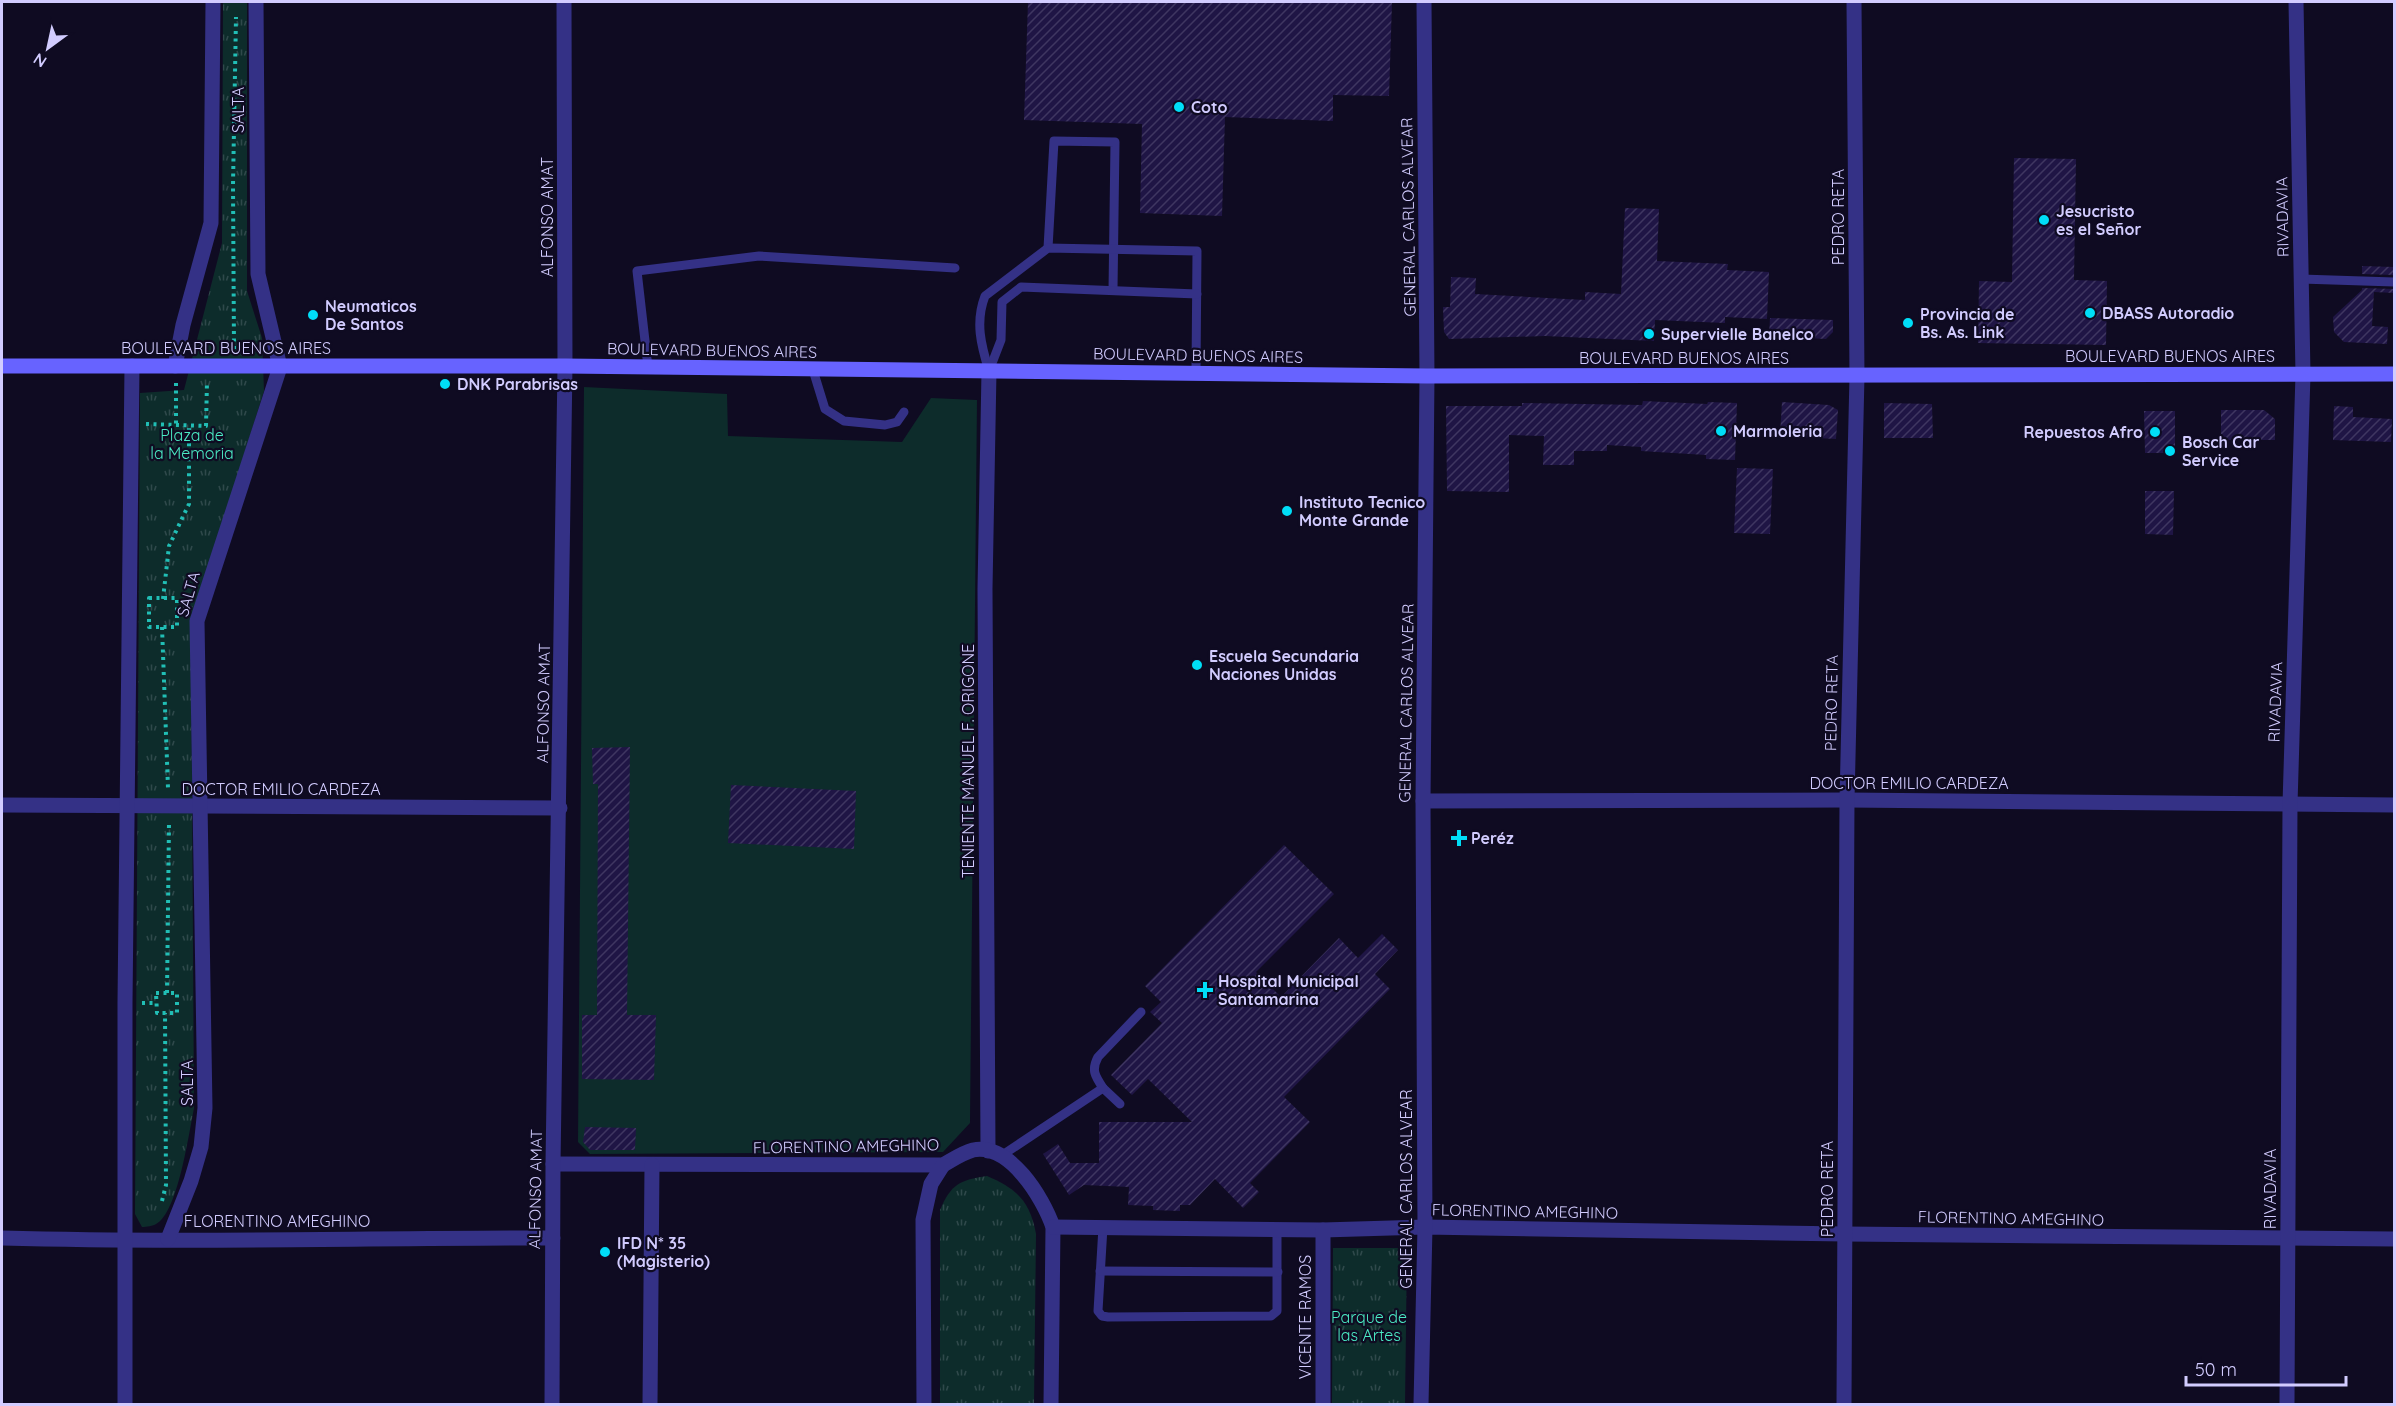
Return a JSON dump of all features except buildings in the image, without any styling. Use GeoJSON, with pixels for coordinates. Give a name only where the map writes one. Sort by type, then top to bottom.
{"type":"FeatureCollection","features":[{"type":"Feature","properties":{"kind":"main road","name":"BOULEVARD BUENOS AIRES"},"geometry":{"type":"LineString","coordinates":[[2,366],[565,366],[1427,376],[2394,374]]}},
{"type":"Feature","properties":{"kind":"street","name":"SALTA"},"geometry":{"type":"LineString","coordinates":[[176,366],[183,325],[211,223],[213,2]]}},
{"type":"Feature","properties":{"kind":"street","name":"SALTA"},"geometry":{"type":"LineString","coordinates":[[168,1239],[198,1158],[206,1108],[197,621],[280,367],[258,274],[256,2]]}},
{"type":"Feature","properties":{"kind":"street","name":"ALFONSO AMAT"},"geometry":{"type":"LineString","coordinates":[[552,1404],[553,1164],[565,366],[564,2]]}},
{"type":"Feature","properties":{"kind":"street","name":"GENERAL CARLOS ALVEAR"},"geometry":{"type":"LineString","coordinates":[[1421,1404],[1425,1227],[1423,801],[1427,376],[1424,2]]}},
{"type":"Feature","properties":{"kind":"street","name":"PEDRO RETA"},"geometry":{"type":"LineString","coordinates":[[1844,1404],[1847,800],[1857,376],[1854,2]]}},
{"type":"Feature","properties":{"kind":"street","name":"RIVADAVIA"},"geometry":{"type":"LineString","coordinates":[[2287,1404],[2290,804],[2303,374],[2296,2]]}},
{"type":"Feature","properties":{"kind":"street"},"geometry":{"type":"LineString","coordinates":[[125,1404],[125,1003],[129,806],[132,366]]}},
{"type":"Feature","properties":{"kind":"street","name":"TENIENTE MANUEL F. ORIGONE"},"geometry":{"type":"LineString","coordinates":[[989,371],[985,589],[995,1153]]}},
{"type":"Feature","properties":{"kind":"street","name":"DOCTOR EMILIO CARDEZA"},"geometry":{"type":"LineString","coordinates":[[1423,801],[1847,800],[2394,805]]}},
{"type":"Feature","properties":{"kind":"street","name":"DOCTOR EMILIO CARDEZA"},"geometry":{"type":"LineString","coordinates":[[2,805],[560,808]]}},
{"type":"Feature","properties":{"kind":"street","name":"FLORENTINO AMEGHINO"},"geometry":{"type":"LineString","coordinates":[[553,1164],[943,1165],[973,1150],[995,1153]]}},
{"type":"Feature","properties":{"kind":"street"},"geometry":{"type":"LineString","coordinates":[[995,1153],[1033,1187],[1053,1227],[1051,1404]]}},
{"type":"Feature","properties":{"kind":"street"},"geometry":{"type":"LineString","coordinates":[[650,1404],[652,1165]]}},
{"type":"Feature","properties":{"kind":"street"},"geometry":{"type":"LineString","coordinates":[[924,1404],[923,1220],[931,1184],[943,1165]]}},
{"type":"Feature","properties":{"kind":"street","name":"FLORENTINO AMEGHINO"},"geometry":{"type":"LineString","coordinates":[[1053,1227],[1323,1230],[1425,1227],[2394,1239]]}},
{"type":"Feature","properties":{"kind":"street","name":"VICENTE RAMOS"},"geometry":{"type":"LineString","coordinates":[[1323,1230],[1323,1404]]}},
{"type":"Feature","properties":{"kind":"street","name":"FLORENTINO AMEGHINO"},"geometry":{"type":"LineString","coordinates":[[2,1238],[126,1241],[553,1238]]}},
{"type":"Feature","properties":{"kind":"lane"},"geometry":{"type":"LineString","coordinates":[[1048,248],[1054,141],[1115,142],[1113,290]]}},
{"type":"Feature","properties":{"kind":"lane"},"geometry":{"type":"LineString","coordinates":[[989,371],[979,339],[982,304],[986,296],[1048,248],[1197,251],[1196,372]]}},
{"type":"Feature","properties":{"kind":"lane"},"geometry":{"type":"LineString","coordinates":[[648,367],[637,271],[759,256],[955,268]]}},
{"type":"Feature","properties":{"kind":"lane"},"geometry":{"type":"LineString","coordinates":[[2301,279],[2394,282]]}},
{"type":"Feature","properties":{"kind":"lane"},"geometry":{"type":"LineString","coordinates":[[989,371],[1001,340],[1002,302],[1022,287],[1197,294]]}},
{"type":"Feature","properties":{"kind":"lane"},"geometry":{"type":"LineString","coordinates":[[813,370],[825,409],[844,422],[885,425],[897,422],[904,412]]}},
{"type":"Feature","properties":{"kind":"lane"},"geometry":{"type":"LineString","coordinates":[[1119,1104],[1103,1088],[1094,1074],[1093,1065],[1141,1012]]}},
{"type":"Feature","properties":{"kind":"lane"},"geometry":{"type":"LineString","coordinates":[[995,1153],[1103,1088]]}},
{"type":"Feature","properties":{"kind":"lane"},"geometry":{"type":"LineString","coordinates":[[1103,1227],[1098,1311],[1102,1316],[1108,1317],[1271,1316],[1277,1311],[1277,1229]]}},
{"type":"Feature","properties":{"kind":"lane"},"geometry":{"type":"LineString","coordinates":[[1100,1271],[1278,1272]]}},
{"type":"Feature","properties":{"kind":"path"},"geometry":{"type":"LineString","coordinates":[[234,366],[233,185],[236,13]]}},
{"type":"Feature","properties":{"kind":"path"},"geometry":{"type":"LineString","coordinates":[[176,366],[176,424]]}},
{"type":"Feature","properties":{"kind":"path"},"geometry":{"type":"LineString","coordinates":[[130,423],[206,426],[208,366]]}},
{"type":"Feature","properties":{"kind":"path"},"geometry":{"type":"LineString","coordinates":[[163,598],[169,546],[189,504],[189,425]]}},
{"type":"Feature","properties":{"kind":"path"},"geometry":{"type":"LineString","coordinates":[[148,598],[163,598],[177,598],[177,627],[149,627],[148,598]]}},
{"type":"Feature","properties":{"kind":"path"},"geometry":{"type":"LineString","coordinates":[[156,993],[177,993],[177,1013],[165,1014],[157,1013],[156,993]]}},
{"type":"Feature","properties":{"kind":"path"},"geometry":{"type":"LineString","coordinates":[[160,1207],[166,1185],[165,1014]]}},
{"type":"Feature","properties":{"kind":"green space","name":"Plaza de la Memoria"},"geometry":{"type":"Polygon","coordinates":[[[223,2],[247,2],[247,291],[262,338],[264,391],[191,622],[194,1108],[186,1152],[171,1205],[164,1217],[156,1224],[142,1227],[135,1214],[140,393],[184,390],[222,243],[223,2]]]}},
{"type":"Feature","properties":{"kind":"green space"},"geometry":{"type":"Polygon","coordinates":[[[584,387],[727,394],[728,436],[902,442],[931,398],[977,400],[970,1123],[943,1152],[590,1154],[578,1142],[584,387]]]}},
{"type":"Feature","properties":{"kind":"green space"},"geometry":{"type":"Polygon","coordinates":[[[987,1176],[1014,1191],[1026,1205],[1036,1234],[1034,1404],[940,1404],[940,1210],[948,1194],[957,1185],[970,1179],[987,1176]]]}},
{"type":"Feature","properties":{"kind":"green space","name":"Parque de las Artes"},"geometry":{"type":"Polygon","coordinates":[[[1333,1248],[1407,1248],[1405,1404],[1332,1404],[1333,1248]]]}},
{"type":"Feature","properties":{"kind":"place","name":"Coto"},"geometry":{"type":"Point","coordinates":[1179,107]}},
{"type":"Feature","properties":{"kind":"place","name":"Jesucristo es el Señor"},"geometry":{"type":"Point","coordinates":[2044,220]}},
{"type":"Feature","properties":{"kind":"place","name":"DBASS Autoradio"},"geometry":{"type":"Point","coordinates":[2090,313]}},
{"type":"Feature","properties":{"kind":"place","name":"Neumaticos De Santos"},"geometry":{"type":"Point","coordinates":[313,315]}},
{"type":"Feature","properties":{"kind":"place","name":"Provincia de Bs. As. Link"},"geometry":{"type":"Point","coordinates":[1908,323]}},
{"type":"Feature","properties":{"kind":"place","name":"Supervielle Banelco"},"geometry":{"type":"Point","coordinates":[1649,334]}},
{"type":"Feature","properties":{"kind":"place","name":"DNK Parabrisas"},"geometry":{"type":"Point","coordinates":[445,384]}},
{"type":"Feature","properties":{"kind":"place","name":"Marmoleria"},"geometry":{"type":"Point","coordinates":[1721,431]}},
{"type":"Feature","properties":{"kind":"place","name":"Repuestos Afro"},"geometry":{"type":"Point","coordinates":[2155,432]}},
{"type":"Feature","properties":{"kind":"place","name":"Bosch Car Service"},"geometry":{"type":"Point","coordinates":[2170,451]}},
{"type":"Feature","properties":{"kind":"place","name":"Instituto Tecnico Monte Grande"},"geometry":{"type":"Point","coordinates":[1287,511]}},
{"type":"Feature","properties":{"kind":"place","name":"Escuela Secundaria Naciones Unidas"},"geometry":{"type":"Point","coordinates":[1197,665]}},
{"type":"Feature","properties":{"kind":"place","name":"Peréz"},"geometry":{"type":"Point","coordinates":[1459,838]}},
{"type":"Feature","properties":{"kind":"place","name":"Hospital Municipal Santamarina"},"geometry":{"type":"Point","coordinates":[1205,990]}},
{"type":"Feature","properties":{"kind":"place","name":"IFD N* 35 (Magisterio)"},"geometry":{"type":"Point","coordinates":[605,1252]}}]}
